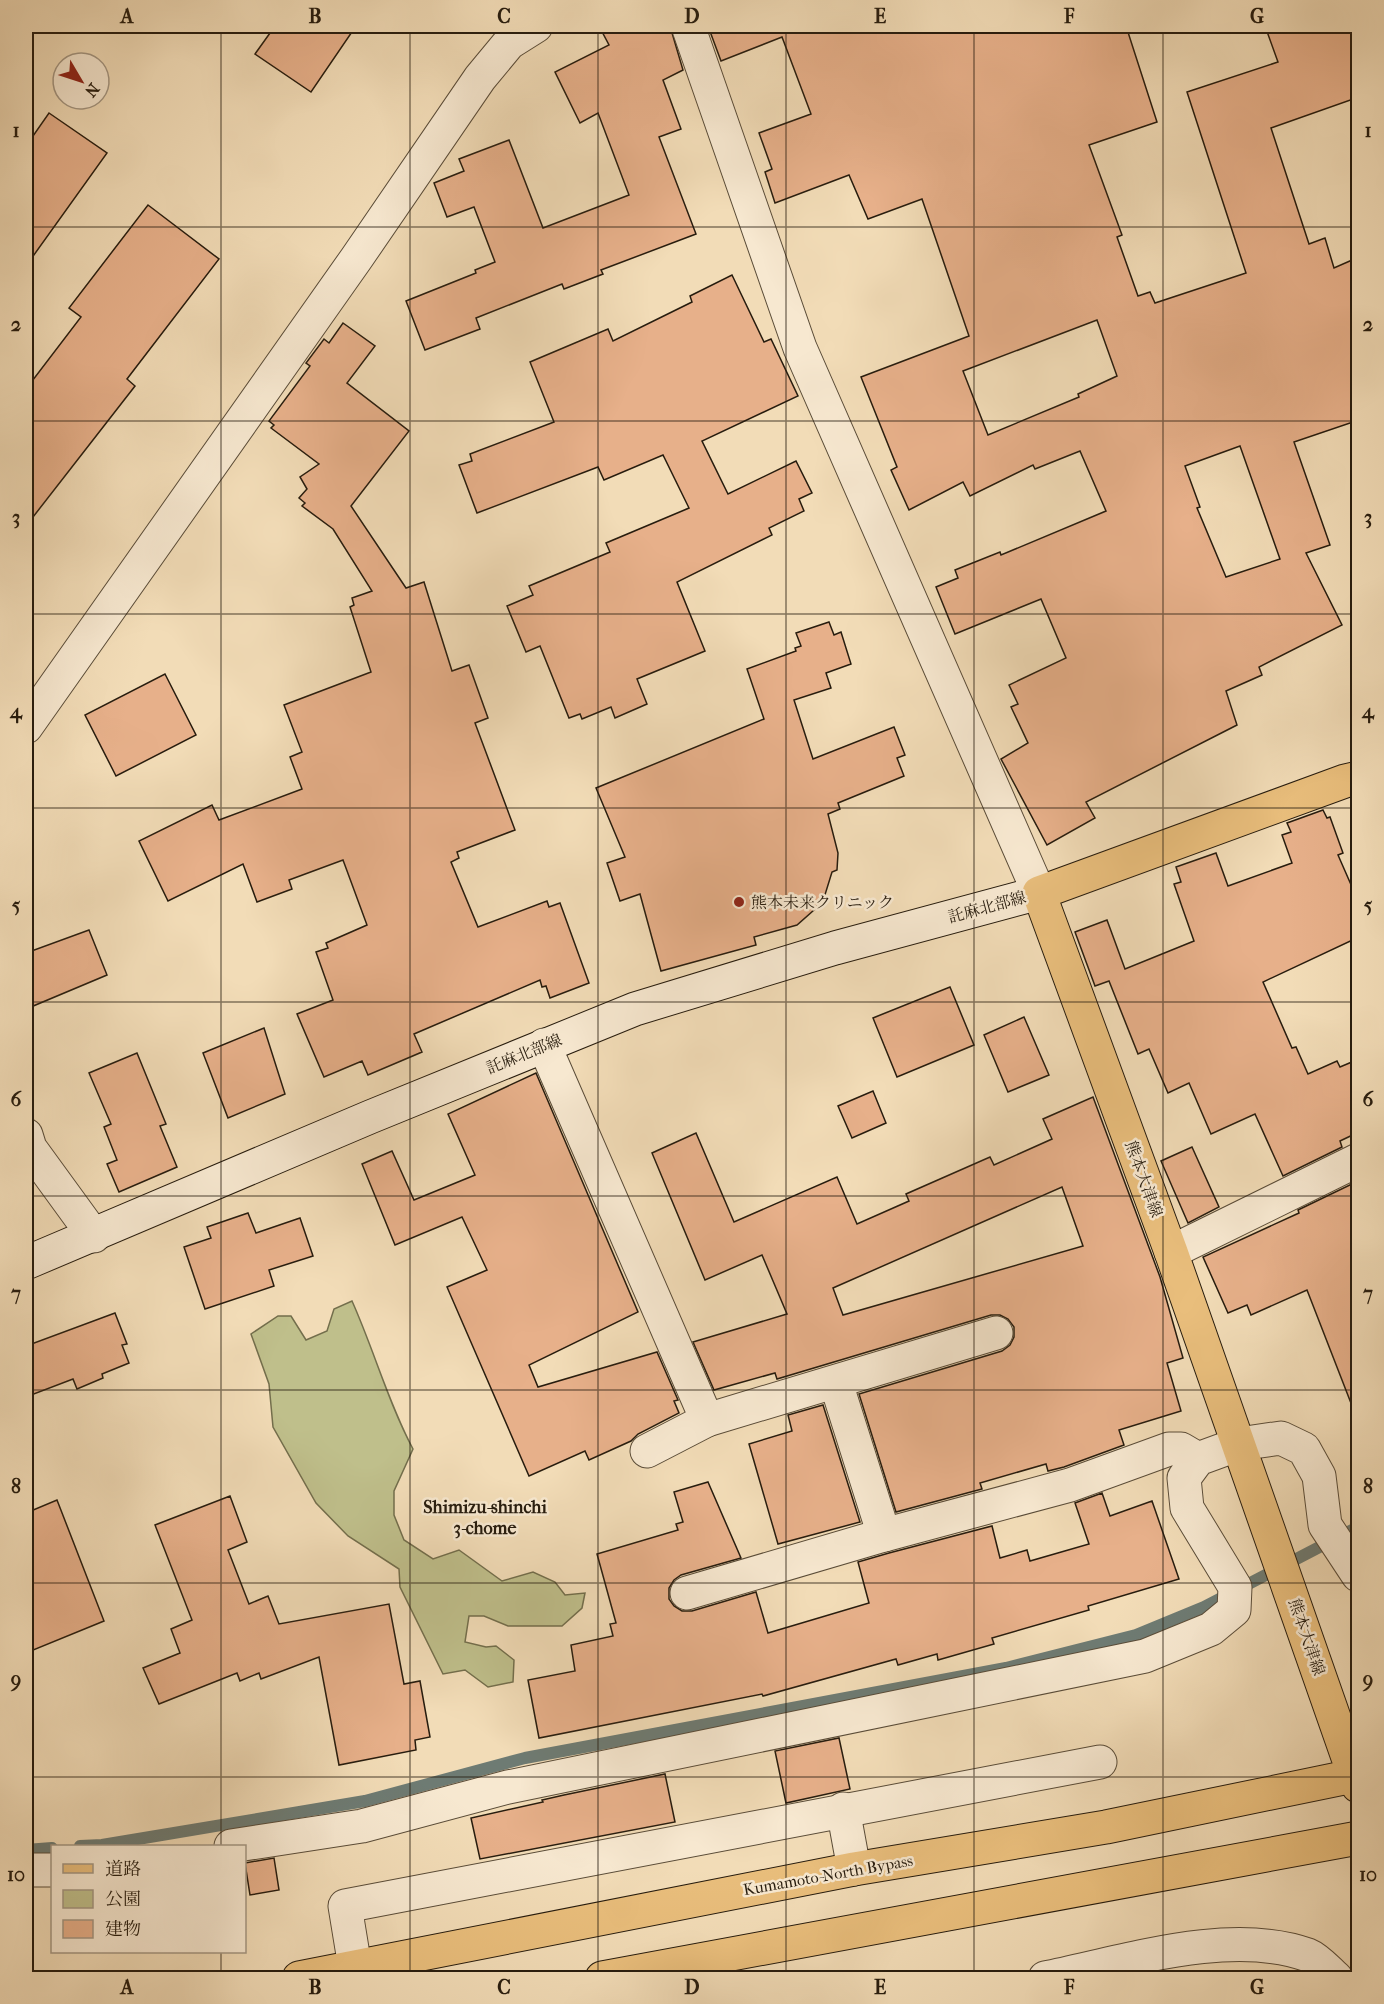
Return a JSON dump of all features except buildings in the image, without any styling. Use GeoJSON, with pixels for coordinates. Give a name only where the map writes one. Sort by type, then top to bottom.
{"type":"FeatureCollection","features":[{"type":"Feature","properties":{"kind":"main road"},"geometry":{"type":"LineString","coordinates":[[1039,893],[1345,781],[1359,778]]}},
{"type":"Feature","properties":{"kind":"main road","name":"熊本大津線"},"geometry":{"type":"LineString","coordinates":[[1039,893],[1171,1252],[1357,1779]]}},
{"type":"Feature","properties":{"kind":"main road","name":"Kumamoto-North Bypass"},"geometry":{"type":"LineString","coordinates":[[298,1978],[854,1869],[1106,1827],[1357,1779]]}},
{"type":"Feature","properties":{"kind":"main road"},"geometry":{"type":"LineString","coordinates":[[602,1978],[1359,1838]]}},
{"type":"Feature","properties":{"kind":"street"},"geometry":{"type":"LineString","coordinates":[[26,727],[356,259],[480,78],[509,43],[536,26]]}},
{"type":"Feature","properties":{"kind":"street"},"geometry":{"type":"LineString","coordinates":[[688,26],[800,348],[1039,893]]}},
{"type":"Feature","properties":{"kind":"street","name":"託麻北部線"},"geometry":{"type":"LineString","coordinates":[[26,1263],[544,1045],[657,1002],[835,948],[1039,893]]}},
{"type":"Feature","properties":{"kind":"street"},"geometry":{"type":"LineString","coordinates":[[544,1045],[707,1420]]}},
{"type":"Feature","properties":{"kind":"street"},"geometry":{"type":"LineString","coordinates":[[26,1135],[30,1148],[94,1236]]}},
{"type":"Feature","properties":{"kind":"street"},"geometry":{"type":"LineString","coordinates":[[1171,1252],[1359,1160]]}},
{"type":"Feature","properties":{"kind":"street"},"geometry":{"type":"LineString","coordinates":[[647,1451],[707,1420],[996,1333]]}},
{"type":"Feature","properties":{"kind":"street"},"geometry":{"type":"LineString","coordinates":[[836,1383],[884,1535]]}},
{"type":"Feature","properties":{"kind":"street"},"geometry":{"type":"LineString","coordinates":[[238,1845],[362,1826],[508,1787],[1145,1656],[1211,1629],[1234,1610],[1235,1587],[1187,1508],[1184,1478],[1198,1459],[1239,1443],[1281,1438],[1304,1449],[1319,1476],[1325,1525],[1355,1563]]}},
{"type":"Feature","properties":{"kind":"street"},"geometry":{"type":"LineString","coordinates":[[687,1593],[884,1535],[1070,1485],[1168,1449],[1181,1449],[1198,1459]]}},
{"type":"Feature","properties":{"kind":"street"},"geometry":{"type":"LineString","coordinates":[[355,1967],[345,1906],[843,1809],[1100,1762]]}},
{"type":"Feature","properties":{"kind":"street"},"geometry":{"type":"LineString","coordinates":[[843,1809],[854,1869]]}},
{"type":"Feature","properties":{"kind":"street"},"geometry":{"type":"LineString","coordinates":[[26,1870],[51,1870]]}},
{"type":"Feature","properties":{"kind":"street"},"geometry":{"type":"LineString","coordinates":[[1045,1978],[1197,1947],[1266,1945],[1310,1956],[1336,1978]]}},
{"type":"Feature","properties":{"kind":"green space"},"geometry":{"type":"Polygon","coordinates":[[[352,1301],[396,1413],[413,1449],[394,1491],[394,1515],[404,1540],[433,1559],[459,1550],[502,1581],[533,1572],[555,1582],[565,1595],[585,1593],[582,1608],[562,1626],[508,1626],[484,1616],[469,1616],[465,1642],[486,1647],[496,1646],[514,1660],[513,1682],[488,1687],[465,1670],[443,1674],[400,1587],[399,1569],[348,1536],[316,1503],[273,1427],[269,1384],[251,1334],[278,1316],[291,1316],[306,1340],[327,1331],[334,1309],[352,1301]]]}},
{"type":"Feature","properties":{"kind":"waterway"},"geometry":{"type":"LineString","coordinates":[[102,1845],[365,1801],[525,1758],[1006,1668],[1136,1635],[1204,1607],[1358,1527]]}},
{"type":"Feature","properties":{"kind":"waterway"},"geometry":{"type":"LineString","coordinates":[[26,1850],[51,1848]]}},
{"type":"Feature","properties":{"kind":"place","name":"熊本未来クリニック"},"geometry":{"type":"Point","coordinates":[739,902]}},
{"type":"Feature","properties":{"kind":"district","name":"Shimizu-shinchi 3-chome"},"geometry":{"type":"Point","coordinates":[485,1517]}}]}
